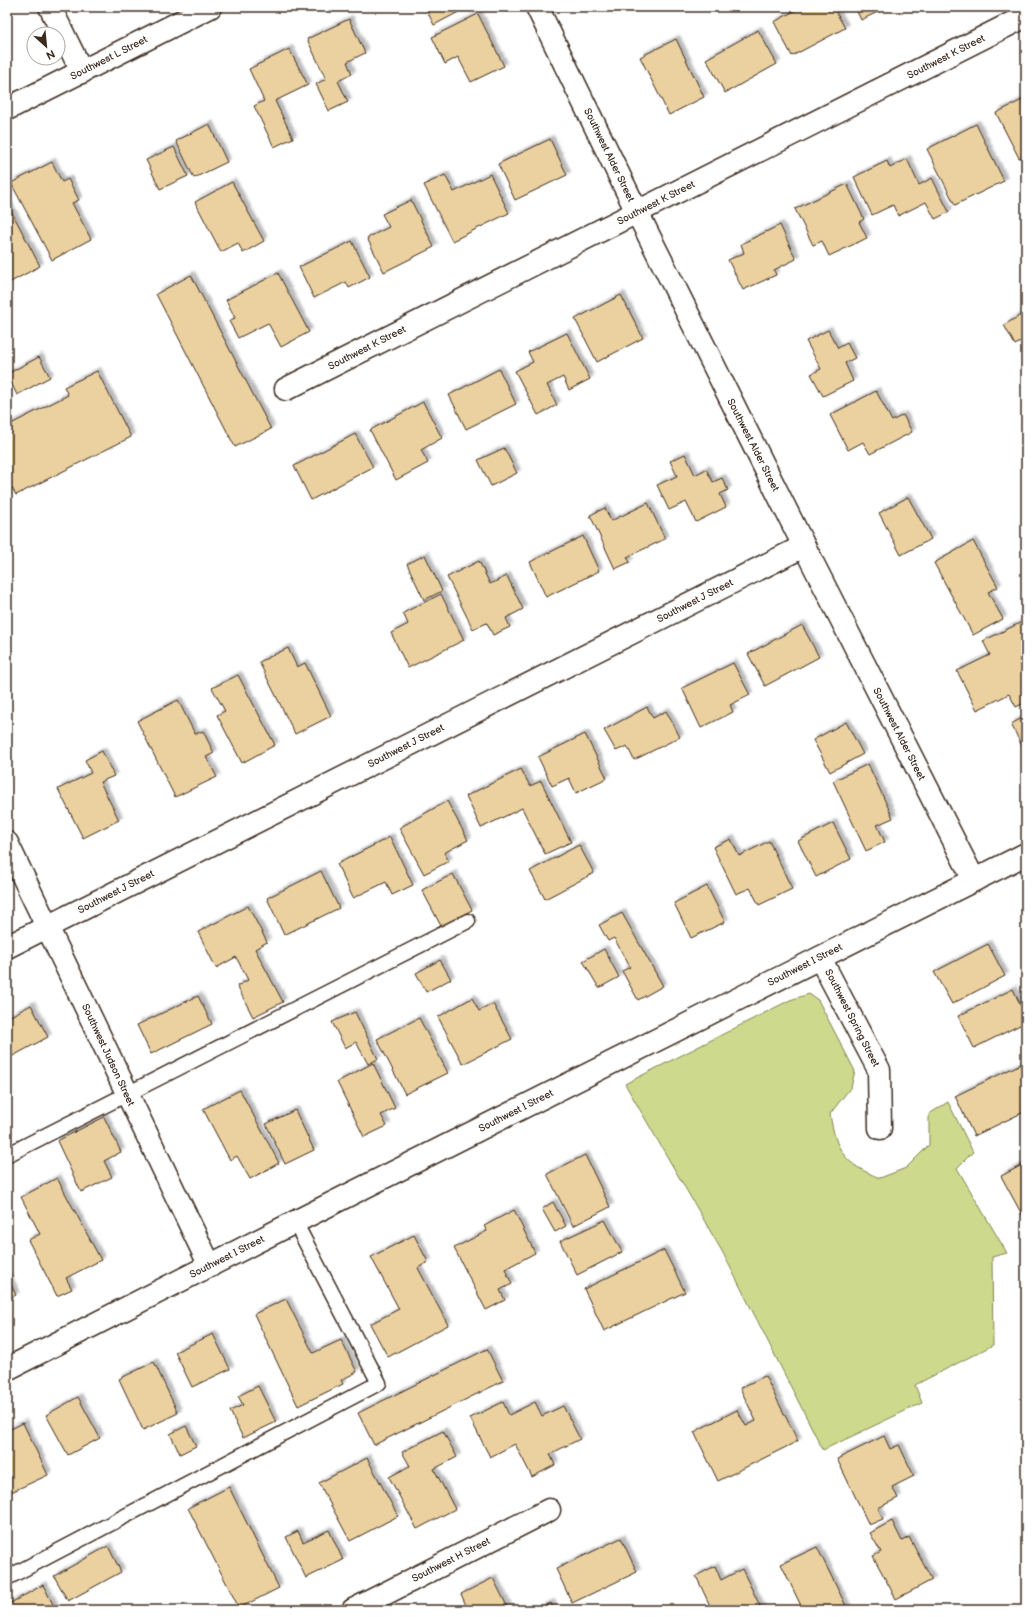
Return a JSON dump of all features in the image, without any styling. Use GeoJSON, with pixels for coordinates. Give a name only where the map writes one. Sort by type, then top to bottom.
{"type":"FeatureCollection","features":[{"type":"Feature","properties":{"kind":"street"},"geometry":{"type":"LineString","coordinates":[[50,7],[82,72]]}},
{"type":"Feature","properties":{"kind":"street","name":"Southwest L Street"},"geometry":{"type":"LineString","coordinates":[[7,109],[210,7]]}},
{"type":"Feature","properties":{"kind":"street","name":"Southwest Alder Street"},"geometry":{"type":"LineString","coordinates":[[537,7],[637,212],[804,546],[974,880]]}},
{"type":"Feature","properties":{"kind":"street","name":"Southwest K Street"},"geometry":{"type":"LineString","coordinates":[[286,389],[1026,16]]}},
{"type":"Feature","properties":{"kind":"street","name":"Southwest J Street"},"geometry":{"type":"LineString","coordinates":[[7,947],[804,546]]}},
{"type":"Feature","properties":{"kind":"street","name":"Southwest Judson Street"},"geometry":{"type":"LineString","coordinates":[[7,843],[126,1094],[210,1266]]}},
{"type":"Feature","properties":{"kind":"street","name":"Southwest I Street"},"geometry":{"type":"LineString","coordinates":[[7,1370],[295,1222],[1026,854]]}},
{"type":"Feature","properties":{"kind":"street","name":"Southwest Spring Street"},"geometry":{"type":"LineString","coordinates":[[820,958],[879,1070],[880,1128]]}},
{"type":"Feature","properties":{"kind":"street","name":"Southwest H Street"},"geometry":{"type":"LineString","coordinates":[[353,1610],[549,1510]]}},
{"type":"Feature","properties":{"kind":"lane"},"geometry":{"type":"LineString","coordinates":[[7,1155],[468,921]]}},
{"type":"Feature","properties":{"kind":"lane"},"geometry":{"type":"LineString","coordinates":[[7,1578],[379,1383],[295,1222]]}},
{"type":"Feature","properties":{"kind":"green space"},"geometry":{"type":"Polygon","coordinates":[[[809,994],[818,1000],[855,1071],[851,1087],[830,1114],[835,1138],[844,1155],[858,1167],[880,1178],[906,1168],[929,1145],[929,1114],[948,1102],[973,1152],[957,1168],[1007,1253],[992,1257],[993,1345],[915,1385],[922,1403],[823,1450],[723,1253],[625,1084],[790,1000],[809,994]]]}},
{"type":"Feature","properties":{"kind":"building"},"geometry":{"type":"Polygon","coordinates":[[[425,7],[468,7],[434,25],[425,7]]]}},
{"type":"Feature","properties":{"kind":"building"},"geometry":{"type":"Polygon","coordinates":[[[802,7],[833,7],[845,28],[792,56],[774,22],[802,7]]]}},
{"type":"Feature","properties":{"kind":"building"},"geometry":{"type":"Polygon","coordinates":[[[855,7],[888,7],[861,20],[855,7]]]}},
{"type":"Feature","properties":{"kind":"building"},"geometry":{"type":"Polygon","coordinates":[[[478,14],[504,66],[471,82],[458,57],[445,64],[432,37],[478,14]]]}},
{"type":"Feature","properties":{"kind":"building"},"geometry":{"type":"Polygon","coordinates":[[[349,19],[365,53],[347,62],[352,74],[338,81],[348,102],[329,111],[316,84],[326,79],[307,39],[349,19]]]}},
{"type":"Feature","properties":{"kind":"building"},"geometry":{"type":"Polygon","coordinates":[[[758,30],[777,64],[725,93],[706,59],[758,30]]]}},
{"type":"Feature","properties":{"kind":"building"},"geometry":{"type":"Polygon","coordinates":[[[676,39],[704,97],[669,115],[640,57],[676,39]]]}},
{"type":"Feature","properties":{"kind":"building"},"geometry":{"type":"Polygon","coordinates":[[[289,49],[308,85],[275,101],[293,138],[274,147],[254,106],[264,101],[249,69],[289,49]]]}},
{"type":"Feature","properties":{"kind":"building"},"geometry":{"type":"Polygon","coordinates":[[[1026,98],[1026,155],[1019,158],[996,113],[1026,98]]]}},
{"type":"Feature","properties":{"kind":"building"},"geometry":{"type":"Polygon","coordinates":[[[209,124],[227,162],[194,178],[176,141],[209,124]]]}},
{"type":"Feature","properties":{"kind":"building"},"geometry":{"type":"Polygon","coordinates":[[[976,124],[1004,181],[955,205],[927,149],[976,124]]]}},
{"type":"Feature","properties":{"kind":"building"},"geometry":{"type":"Polygon","coordinates":[[[550,139],[567,175],[515,200],[498,164],[550,139]]]}},
{"type":"Feature","properties":{"kind":"building"},"geometry":{"type":"Polygon","coordinates":[[[174,147],[188,176],[160,189],[146,160],[174,147]]]}},
{"type":"Feature","properties":{"kind":"building"},"geometry":{"type":"Polygon","coordinates":[[[907,159],[919,185],[932,178],[949,212],[935,219],[926,202],[898,216],[893,205],[872,215],[854,177],[887,161],[890,168],[907,159]]]}},
{"type":"Feature","properties":{"kind":"building"},"geometry":{"type":"Polygon","coordinates":[[[52,162],[62,182],[68,179],[79,200],[72,203],[91,239],[52,260],[11,183],[52,162]]]}},
{"type":"Feature","properties":{"kind":"building"},"geometry":{"type":"Polygon","coordinates":[[[490,174],[509,213],[452,241],[424,185],[445,175],[454,192],[490,174]]]}},
{"type":"Feature","properties":{"kind":"building"},"geometry":{"type":"Polygon","coordinates":[[[232,182],[264,241],[243,253],[238,243],[221,252],[195,202],[232,182]]]}},
{"type":"Feature","properties":{"kind":"building"},"geometry":{"type":"Polygon","coordinates":[[[847,184],[864,219],[859,222],[867,238],[829,256],[822,241],[813,245],[795,209],[847,184]]]}},
{"type":"Feature","properties":{"kind":"building"},"geometry":{"type":"Polygon","coordinates":[[[411,200],[434,247],[384,272],[367,238],[389,227],[382,214],[411,200]]]}},
{"type":"Feature","properties":{"kind":"building"},"geometry":{"type":"Polygon","coordinates":[[[7,203],[40,266],[7,284],[7,203]]]}},
{"type":"Feature","properties":{"kind":"building"},"geometry":{"type":"Polygon","coordinates":[[[780,225],[796,259],[774,270],[776,275],[743,290],[728,260],[744,253],[741,244],[780,225]]]}},
{"type":"Feature","properties":{"kind":"building"},"geometry":{"type":"Polygon","coordinates":[[[352,241],[370,277],[349,288],[346,282],[314,298],[299,267],[352,241]]]}},
{"type":"Feature","properties":{"kind":"building"},"geometry":{"type":"Polygon","coordinates":[[[278,273],[309,332],[281,347],[268,323],[238,338],[229,321],[235,318],[226,300],[278,273]]]}},
{"type":"Feature","properties":{"kind":"building"},"geometry":{"type":"Polygon","coordinates":[[[191,275],[271,429],[235,447],[156,294],[191,275]]]}},
{"type":"Feature","properties":{"kind":"building"},"geometry":{"type":"Polygon","coordinates":[[[621,295],[643,338],[597,362],[575,319],[621,295]]]}},
{"type":"Feature","properties":{"kind":"building"},"geometry":{"type":"Polygon","coordinates":[[[1026,312],[1026,339],[1015,345],[1004,325],[1026,312]]]}},
{"type":"Feature","properties":{"kind":"building"},"geometry":{"type":"Polygon","coordinates":[[[828,330],[838,348],[847,343],[855,358],[845,363],[853,381],[823,396],[811,374],[821,369],[806,341],[828,330]]]}},
{"type":"Feature","properties":{"kind":"building"},"geometry":{"type":"Polygon","coordinates":[[[567,333],[590,379],[569,390],[563,377],[547,385],[557,405],[538,415],[515,371],[533,362],[528,352],[567,333]]]}},
{"type":"Feature","properties":{"kind":"building"},"geometry":{"type":"Polygon","coordinates":[[[39,357],[50,377],[17,395],[7,374],[39,357]]]}},
{"type":"Feature","properties":{"kind":"building"},"geometry":{"type":"Polygon","coordinates":[[[499,369],[516,404],[466,429],[449,395],[499,369]]]}},
{"type":"Feature","properties":{"kind":"building"},"geometry":{"type":"Polygon","coordinates":[[[97,371],[131,437],[16,495],[7,479],[7,426],[68,395],[64,387],[97,371]]]}},
{"type":"Feature","properties":{"kind":"building"},"geometry":{"type":"Polygon","coordinates":[[[876,391],[892,421],[903,415],[912,432],[870,454],[863,442],[848,450],[830,415],[876,391]]]}},
{"type":"Feature","properties":{"kind":"building"},"geometry":{"type":"Polygon","coordinates":[[[423,402],[442,438],[421,450],[428,463],[396,480],[370,430],[423,402]]]}},
{"type":"Feature","properties":{"kind":"building"},"geometry":{"type":"Polygon","coordinates":[[[355,434],[373,467],[311,500],[294,466],[355,434]]]}},
{"type":"Feature","properties":{"kind":"building"},"geometry":{"type":"Polygon","coordinates":[[[504,448],[517,473],[491,486],[478,460],[504,448]]]}},
{"type":"Feature","properties":{"kind":"building"},"geometry":{"type":"Polygon","coordinates":[[[685,454],[695,475],[706,469],[713,482],[722,478],[728,490],[720,494],[726,507],[696,522],[686,502],[669,510],[657,485],[677,476],[670,461],[685,454]]]}},
{"type":"Feature","properties":{"kind":"building"},"geometry":{"type":"Polygon","coordinates":[[[908,497],[931,539],[901,555],[879,513],[908,497]]]}},
{"type":"Feature","properties":{"kind":"building"},"geometry":{"type":"Polygon","coordinates":[[[648,503],[665,539],[627,557],[630,562],[615,569],[590,515],[605,508],[611,521],[648,503]]]}},
{"type":"Feature","properties":{"kind":"building"},"geometry":{"type":"Polygon","coordinates":[[[583,536],[599,571],[546,597],[530,562],[583,536]]]}},
{"type":"Feature","properties":{"kind":"building"},"geometry":{"type":"Polygon","coordinates":[[[973,541],[998,587],[988,592],[1003,619],[973,635],[934,563],[973,541]]]}},
{"type":"Feature","properties":{"kind":"building"},"geometry":{"type":"Polygon","coordinates":[[[425,555],[442,591],[424,600],[407,564],[425,555]]]}},
{"type":"Feature","properties":{"kind":"building"},"geometry":{"type":"Polygon","coordinates":[[[479,561],[490,584],[507,576],[523,609],[506,618],[510,627],[493,635],[487,623],[473,629],[447,577],[479,561]]]}},
{"type":"Feature","properties":{"kind":"building"},"geometry":{"type":"Polygon","coordinates":[[[441,594],[464,640],[408,668],[391,633],[408,624],[403,613],[441,594]]]}},
{"type":"Feature","properties":{"kind":"building"},"geometry":{"type":"Polygon","coordinates":[[[1026,620],[1026,702],[1016,707],[1009,694],[977,710],[957,671],[990,655],[983,641],[1026,620]]]}},
{"type":"Feature","properties":{"kind":"building"},"geometry":{"type":"Polygon","coordinates":[[[802,625],[819,657],[765,686],[748,654],[802,625]]]}},
{"type":"Feature","properties":{"kind":"building"},"geometry":{"type":"Polygon","coordinates":[[[288,648],[297,667],[305,663],[331,716],[295,734],[259,662],[288,648]]]}},
{"type":"Feature","properties":{"kind":"building"},"geometry":{"type":"Polygon","coordinates":[[[733,663],[750,695],[730,705],[733,712],[701,728],[682,688],[733,663]]]}},
{"type":"Feature","properties":{"kind":"building"},"geometry":{"type":"Polygon","coordinates":[[[238,675],[275,745],[242,763],[217,715],[225,711],[212,688],[238,675]]]}},
{"type":"Feature","properties":{"kind":"building"},"geometry":{"type":"Polygon","coordinates":[[[178,700],[195,734],[203,731],[214,753],[206,757],[217,777],[175,797],[137,721],[178,700]]]}},
{"type":"Feature","properties":{"kind":"building"},"geometry":{"type":"Polygon","coordinates":[[[647,707],[653,718],[666,711],[680,737],[634,760],[627,746],[616,751],[604,730],[647,707]]]}},
{"type":"Feature","properties":{"kind":"building"},"geometry":{"type":"Polygon","coordinates":[[[1026,716],[1026,754],[1011,724],[1026,716]]]}},
{"type":"Feature","properties":{"kind":"building"},"geometry":{"type":"Polygon","coordinates":[[[846,722],[863,754],[830,772],[813,740],[846,722]]]}},
{"type":"Feature","properties":{"kind":"building"},"geometry":{"type":"Polygon","coordinates":[[[585,734],[607,778],[576,793],[569,778],[552,786],[538,757],[585,734]]]}},
{"type":"Feature","properties":{"kind":"building"},"geometry":{"type":"Polygon","coordinates":[[[102,751],[114,776],[100,782],[119,820],[83,838],[58,789],[91,773],[85,760],[102,751]]]}},
{"type":"Feature","properties":{"kind":"building"},"geometry":{"type":"Polygon","coordinates":[[[868,764],[893,818],[877,825],[885,842],[866,851],[833,781],[868,764]]]}},
{"type":"Feature","properties":{"kind":"building"},"geometry":{"type":"Polygon","coordinates":[[[521,769],[530,786],[541,781],[571,842],[545,854],[522,808],[481,828],[466,796],[521,769]]]}},
{"type":"Feature","properties":{"kind":"building"},"geometry":{"type":"Polygon","coordinates":[[[447,801],[468,840],[444,853],[449,861],[424,874],[399,828],[447,801]]]}},
{"type":"Feature","properties":{"kind":"building"},"geometry":{"type":"Polygon","coordinates":[[[833,823],[851,859],[816,877],[798,841],[833,823]]]}},
{"type":"Feature","properties":{"kind":"building"},"geometry":{"type":"Polygon","coordinates":[[[390,837],[413,885],[392,895],[386,882],[353,898],[337,864],[390,837]]]}},
{"type":"Feature","properties":{"kind":"building"},"geometry":{"type":"Polygon","coordinates":[[[731,839],[739,856],[769,841],[792,889],[759,905],[750,888],[736,894],[713,847],[731,839]]]}},
{"type":"Feature","properties":{"kind":"building"},"geometry":{"type":"Polygon","coordinates":[[[579,845],[594,873],[545,899],[530,871],[579,845]]]}},
{"type":"Feature","properties":{"kind":"building"},"geometry":{"type":"Polygon","coordinates":[[[321,871],[339,908],[284,935],[267,898],[321,871]]]}},
{"type":"Feature","properties":{"kind":"building"},"geometry":{"type":"Polygon","coordinates":[[[453,874],[472,910],[441,926],[422,890],[453,874]]]}},
{"type":"Feature","properties":{"kind":"building"},"geometry":{"type":"Polygon","coordinates":[[[707,886],[725,922],[691,938],[674,903],[707,886]]]}},
{"type":"Feature","properties":{"kind":"building"},"geometry":{"type":"Polygon","coordinates":[[[248,906],[267,942],[255,949],[283,1002],[253,1017],[237,986],[248,980],[236,957],[216,968],[198,932],[248,906]]]}},
{"type":"Feature","properties":{"kind":"building"},"geometry":{"type":"Polygon","coordinates":[[[622,913],[663,986],[638,1000],[622,971],[630,967],[614,938],[608,941],[599,925],[622,913]]]}},
{"type":"Feature","properties":{"kind":"building"},"geometry":{"type":"Polygon","coordinates":[[[988,944],[1005,976],[952,1004],[934,972],[988,944]]]}},
{"type":"Feature","properties":{"kind":"building"},"geometry":{"type":"Polygon","coordinates":[[[604,949],[619,977],[599,988],[583,961],[604,949]]]}},
{"type":"Feature","properties":{"kind":"building"},"geometry":{"type":"Polygon","coordinates":[[[440,960],[451,979],[426,992],[416,973],[440,960]]]}},
{"type":"Feature","properties":{"kind":"building"},"geometry":{"type":"Polygon","coordinates":[[[1013,989],[1026,1017],[1026,1022],[974,1048],[958,1016],[1013,989]]]}},
{"type":"Feature","properties":{"kind":"building"},"geometry":{"type":"Polygon","coordinates":[[[198,996],[212,1024],[151,1054],[137,1025],[198,996]]]}},
{"type":"Feature","properties":{"kind":"building"},"geometry":{"type":"Polygon","coordinates":[[[472,998],[479,1011],[493,1004],[512,1039],[463,1064],[438,1017],[472,998]]]}},
{"type":"Feature","properties":{"kind":"building"},"geometry":{"type":"Polygon","coordinates":[[[31,1005],[48,1037],[11,1057],[7,1049],[7,1018],[31,1005]]]}},
{"type":"Feature","properties":{"kind":"building"},"geometry":{"type":"Polygon","coordinates":[[[355,1012],[378,1059],[368,1064],[356,1042],[345,1048],[332,1022],[355,1012]]]}},
{"type":"Feature","properties":{"kind":"building"},"geometry":{"type":"Polygon","coordinates":[[[419,1018],[448,1073],[405,1094],[377,1039],[419,1018]]]}},
{"type":"Feature","properties":{"kind":"building"},"geometry":{"type":"Polygon","coordinates":[[[373,1063],[395,1108],[381,1115],[387,1126],[364,1137],[337,1082],[373,1063]]]}},
{"type":"Feature","properties":{"kind":"building"},"geometry":{"type":"Polygon","coordinates":[[[1023,1063],[1026,1070],[1026,1111],[974,1136],[955,1096],[1023,1063]]]}},
{"type":"Feature","properties":{"kind":"building"},"geometry":{"type":"Polygon","coordinates":[[[240,1090],[279,1163],[250,1179],[237,1156],[230,1160],[203,1109],[240,1090]]]}},
{"type":"Feature","properties":{"kind":"building"},"geometry":{"type":"Polygon","coordinates":[[[295,1110],[314,1150],[285,1164],[266,1124],[295,1110]]]}},
{"type":"Feature","properties":{"kind":"building"},"geometry":{"type":"Polygon","coordinates":[[[104,1117],[121,1152],[104,1161],[112,1177],[81,1192],[57,1141],[104,1117]]]}},
{"type":"Feature","properties":{"kind":"building"},"geometry":{"type":"Polygon","coordinates":[[[585,1155],[610,1207],[573,1226],[547,1174],[585,1155]]]}},
{"type":"Feature","properties":{"kind":"building"},"geometry":{"type":"Polygon","coordinates":[[[1026,1163],[1026,1222],[1001,1176],[1026,1163]]]}},
{"type":"Feature","properties":{"kind":"building"},"geometry":{"type":"Polygon","coordinates":[[[57,1178],[101,1260],[66,1278],[72,1289],[57,1296],[28,1240],[40,1234],[21,1197],[57,1178]]]}},
{"type":"Feature","properties":{"kind":"building"},"geometry":{"type":"Polygon","coordinates":[[[553,1202],[566,1226],[555,1232],[542,1209],[553,1202]]]}},
{"type":"Feature","properties":{"kind":"building"},"geometry":{"type":"Polygon","coordinates":[[[514,1210],[535,1253],[505,1269],[512,1284],[500,1290],[505,1300],[486,1310],[454,1248],[487,1231],[484,1226],[514,1210]]]}},
{"type":"Feature","properties":{"kind":"building"},"geometry":{"type":"Polygon","coordinates":[[[605,1220],[622,1252],[577,1275],[560,1241],[605,1220]]]}},
{"type":"Feature","properties":{"kind":"building"},"geometry":{"type":"Polygon","coordinates":[[[414,1235],[428,1262],[418,1268],[448,1325],[388,1357],[370,1324],[399,1309],[371,1257],[414,1235]]]}},
{"type":"Feature","properties":{"kind":"building"},"geometry":{"type":"Polygon","coordinates":[[[664,1250],[685,1292],[604,1331],[584,1289],[664,1250]]]}},
{"type":"Feature","properties":{"kind":"building"},"geometry":{"type":"Polygon","coordinates":[[[7,1276],[16,1295],[7,1299],[7,1276]]]}},
{"type":"Feature","properties":{"kind":"building"},"geometry":{"type":"Polygon","coordinates":[[[286,1299],[313,1353],[341,1340],[357,1372],[341,1380],[343,1384],[298,1406],[254,1314],[286,1299]]]}},
{"type":"Feature","properties":{"kind":"building"},"geometry":{"type":"Polygon","coordinates":[[[213,1334],[230,1369],[192,1387],[175,1352],[213,1334]]]}},
{"type":"Feature","properties":{"kind":"building"},"geometry":{"type":"Polygon","coordinates":[[[487,1349],[503,1381],[374,1445],[358,1413],[487,1349]]]}},
{"type":"Feature","properties":{"kind":"building"},"geometry":{"type":"Polygon","coordinates":[[[154,1362],[178,1413],[143,1430],[119,1379],[154,1362]]]}},
{"type":"Feature","properties":{"kind":"building"},"geometry":{"type":"Polygon","coordinates":[[[765,1376],[798,1441],[718,1481],[694,1432],[737,1410],[746,1426],[756,1421],[740,1388],[765,1376]]]}},
{"type":"Feature","properties":{"kind":"building"},"geometry":{"type":"Polygon","coordinates":[[[258,1386],[276,1422],[243,1438],[230,1411],[243,1405],[238,1396],[258,1386]]]}},
{"type":"Feature","properties":{"kind":"building"},"geometry":{"type":"Polygon","coordinates":[[[78,1397],[100,1438],[68,1455],[46,1415],[78,1397]]]}},
{"type":"Feature","properties":{"kind":"building"},"geometry":{"type":"Polygon","coordinates":[[[503,1402],[509,1415],[535,1402],[542,1416],[563,1406],[580,1439],[550,1454],[555,1465],[532,1477],[515,1444],[490,1457],[470,1418],[503,1402]]]}},
{"type":"Feature","properties":{"kind":"building"},"geometry":{"type":"Polygon","coordinates":[[[23,1423],[48,1475],[7,1494],[7,1431],[23,1423]]]}},
{"type":"Feature","properties":{"kind":"building"},"geometry":{"type":"Polygon","coordinates":[[[186,1426],[196,1446],[180,1454],[170,1434],[186,1426]]]}},
{"type":"Feature","properties":{"kind":"building"},"geometry":{"type":"Polygon","coordinates":[[[443,1431],[457,1457],[434,1469],[455,1509],[417,1529],[389,1477],[410,1466],[402,1452],[443,1431]]]}},
{"type":"Feature","properties":{"kind":"building"},"geometry":{"type":"Polygon","coordinates":[[[884,1436],[890,1449],[899,1445],[914,1476],[892,1487],[898,1498],[878,1508],[883,1519],[869,1525],[837,1459],[884,1436]]]}},
{"type":"Feature","properties":{"kind":"building"},"geometry":{"type":"Polygon","coordinates":[[[367,1458],[398,1516],[350,1541],[319,1483],[367,1458]]]}},
{"type":"Feature","properties":{"kind":"building"},"geometry":{"type":"Polygon","coordinates":[[[229,1487],[279,1588],[239,1608],[188,1508],[229,1487]]]}},
{"type":"Feature","properties":{"kind":"building"},"geometry":{"type":"Polygon","coordinates":[[[892,1521],[902,1541],[909,1537],[932,1580],[896,1599],[873,1556],[881,1552],[870,1533],[892,1521]]]}},
{"type":"Feature","properties":{"kind":"building"},"geometry":{"type":"Polygon","coordinates":[[[329,1530],[343,1560],[306,1578],[286,1537],[298,1531],[303,1542],[329,1530]]]}},
{"type":"Feature","properties":{"kind":"building"},"geometry":{"type":"Polygon","coordinates":[[[621,1538],[637,1572],[572,1603],[556,1569],[621,1538]]]}},
{"type":"Feature","properties":{"kind":"building"},"geometry":{"type":"Polygon","coordinates":[[[108,1546],[121,1572],[68,1601],[54,1576],[108,1546]]]}},
{"type":"Feature","properties":{"kind":"building"},"geometry":{"type":"Polygon","coordinates":[[[817,1547],[848,1610],[803,1610],[781,1564],[817,1547]]]}},
{"type":"Feature","properties":{"kind":"building"},"geometry":{"type":"Polygon","coordinates":[[[715,1566],[721,1580],[742,1569],[762,1610],[712,1610],[696,1576],[715,1566]]]}},
{"type":"Feature","properties":{"kind":"building"},"geometry":{"type":"Polygon","coordinates":[[[493,1578],[509,1610],[468,1610],[461,1594],[493,1578]]]}},
{"type":"Feature","properties":{"kind":"building"},"geometry":{"type":"Polygon","coordinates":[[[43,1585],[56,1610],[8,1610],[7,1605],[43,1585]]]}},
{"type":"Feature","properties":{"kind":"building"},"geometry":{"type":"Polygon","coordinates":[[[551,1603],[554,1610],[536,1610],[551,1603]]]}}]}
